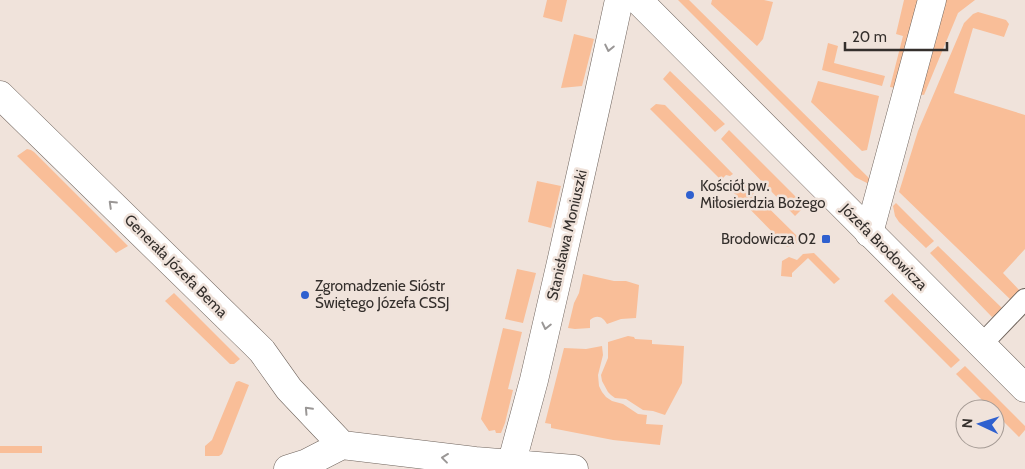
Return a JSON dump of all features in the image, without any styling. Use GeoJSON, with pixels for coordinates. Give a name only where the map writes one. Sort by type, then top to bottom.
{"type":"FeatureCollection","features":[{"type":"Feature","properties":{"kind":"street","name":"Stanisława Moniuszki"},"geometry":{"type":"LineString","coordinates":[[511,466],[534,380],[558,277],[618,0]]}},
{"type":"Feature","properties":{"kind":"street","name":"Józefa Brodowicza"},"geometry":{"type":"LineString","coordinates":[[638,0],[1025,388]]}},
{"type":"Feature","properties":{"kind":"street"},"geometry":{"type":"LineString","coordinates":[[869,233],[932,0]]}},
{"type":"Feature","properties":{"kind":"street","name":"Generała Józefa Bema"},"geometry":{"type":"LineString","coordinates":[[0,95],[255,344],[289,389],[342,446]]}},
{"type":"Feature","properties":{"kind":"street"},"geometry":{"type":"LineString","coordinates":[[288,469],[307,463],[342,446],[511,466],[574,469]]}},
{"type":"Feature","properties":{"kind":"lane"},"geometry":{"type":"LineString","coordinates":[[982,344],[1025,299]]}},
{"type":"Feature","properties":{"kind":"shaded area"},"geometry":{"type":"Polygon","coordinates":[[[547,0],[567,0],[562,22],[543,17],[547,0]]]}},
{"type":"Feature","properties":{"kind":"shaded area"},"geometry":{"type":"Polygon","coordinates":[[[678,0],[689,0],[873,182],[867,183],[855,177],[678,0]]]}},
{"type":"Feature","properties":{"kind":"shaded area"},"geometry":{"type":"Polygon","coordinates":[[[712,0],[764,0],[773,2],[763,39],[757,46],[711,4],[712,0]]]}},
{"type":"Feature","properties":{"kind":"shaded area"},"geometry":{"type":"Polygon","coordinates":[[[904,0],[921,0],[896,88],[890,87],[903,36],[896,34],[904,0]]]}},
{"type":"Feature","properties":{"kind":"shaded area"},"geometry":{"type":"Polygon","coordinates":[[[944,0],[975,0],[958,13],[924,95],[919,94],[944,0]]]}},
{"type":"Feature","properties":{"kind":"shaded area"},"geometry":{"type":"Polygon","coordinates":[[[978,12],[1006,20],[1009,24],[1004,37],[973,28],[954,93],[1025,115],[1025,249],[1003,273],[1021,292],[1012,301],[899,192],[918,131],[964,23],[973,14],[978,12]]]}},
{"type":"Feature","properties":{"kind":"shaded area"},"geometry":{"type":"Polygon","coordinates":[[[574,34],[594,39],[582,86],[561,88],[574,34]]]}},
{"type":"Feature","properties":{"kind":"shaded area"},"geometry":{"type":"Polygon","coordinates":[[[828,43],[838,46],[834,63],[885,76],[882,86],[822,70],[828,43]]]}},
{"type":"Feature","properties":{"kind":"shaded area"},"geometry":{"type":"Polygon","coordinates":[[[670,71],[725,124],[715,132],[663,79],[670,71]]]}},
{"type":"Feature","properties":{"kind":"shaded area"},"geometry":{"type":"Polygon","coordinates":[[[818,81],[879,96],[867,150],[862,151],[811,102],[818,81]]]}},
{"type":"Feature","properties":{"kind":"shaded area"},"geometry":{"type":"Polygon","coordinates":[[[656,104],[665,105],[733,174],[730,176],[726,175],[721,180],[650,109],[656,104]]]}},
{"type":"Feature","properties":{"kind":"shaded area"},"geometry":{"type":"Polygon","coordinates":[[[729,130],[805,206],[795,216],[721,139],[729,130]]]}},
{"type":"Feature","properties":{"kind":"shaded area"},"geometry":{"type":"Polygon","coordinates":[[[27,149],[34,152],[128,246],[116,253],[17,156],[27,149]]]}},
{"type":"Feature","properties":{"kind":"shaded area"},"geometry":{"type":"Polygon","coordinates":[[[738,178],[800,239],[796,244],[787,247],[732,191],[736,186],[738,178]]]}},
{"type":"Feature","properties":{"kind":"shaded area"},"geometry":{"type":"Polygon","coordinates":[[[537,181],[561,186],[551,228],[528,222],[537,181]]]}},
{"type":"Feature","properties":{"kind":"shaded area"},"geometry":{"type":"Polygon","coordinates":[[[896,203],[934,241],[926,248],[895,216],[893,206],[896,203]]]}},
{"type":"Feature","properties":{"kind":"shaded area"},"geometry":{"type":"Polygon","coordinates":[[[938,246],[1004,310],[992,317],[930,253],[938,246]]]}},
{"type":"Feature","properties":{"kind":"shaded area"},"geometry":{"type":"Polygon","coordinates":[[[814,253],[840,279],[834,284],[808,258],[792,273],[792,277],[781,276],[782,261],[789,257],[797,260],[803,254],[814,253]]]}},
{"type":"Feature","properties":{"kind":"shaded area"},"geometry":{"type":"Polygon","coordinates":[[[517,269],[536,273],[523,323],[505,319],[517,269]]]}},
{"type":"Feature","properties":{"kind":"shaded area"},"geometry":{"type":"Polygon","coordinates":[[[583,274],[639,285],[636,318],[621,319],[607,324],[602,318],[595,317],[590,320],[590,328],[568,328],[583,274]]]}},
{"type":"Feature","properties":{"kind":"shaded area"},"geometry":{"type":"Polygon","coordinates":[[[174,293],[240,359],[234,364],[230,364],[165,301],[174,293]]]}},
{"type":"Feature","properties":{"kind":"shaded area"},"geometry":{"type":"Polygon","coordinates":[[[893,293],[960,360],[951,368],[884,301],[893,293]]]}},
{"type":"Feature","properties":{"kind":"shaded area"},"geometry":{"type":"Polygon","coordinates":[[[503,328],[522,332],[508,389],[513,390],[505,423],[501,433],[496,433],[495,430],[489,431],[481,419],[503,328]]]}},
{"type":"Feature","properties":{"kind":"shaded area"},"geometry":{"type":"Polygon","coordinates":[[[628,336],[635,339],[652,340],[652,344],[684,346],[682,383],[665,415],[643,410],[626,399],[615,398],[608,392],[602,381],[601,375],[608,358],[608,342],[628,336]]]}},
{"type":"Feature","properties":{"kind":"shaded area"},"geometry":{"type":"Polygon","coordinates":[[[602,346],[603,355],[598,375],[599,386],[602,392],[612,401],[623,404],[638,414],[647,415],[646,424],[663,425],[660,445],[613,440],[551,428],[551,424],[545,423],[564,348],[586,349],[602,346]]]}},
{"type":"Feature","properties":{"kind":"shaded area"},"geometry":{"type":"Polygon","coordinates":[[[965,366],[998,399],[981,399],[956,374],[965,366]]]}},
{"type":"Feature","properties":{"kind":"shaded area"},"geometry":{"type":"Polygon","coordinates":[[[239,381],[249,385],[222,454],[219,456],[205,456],[205,446],[212,440],[236,382],[239,381]]]}},
{"type":"Feature","properties":{"kind":"shaded area"},"geometry":{"type":"Polygon","coordinates":[[[1005,406],[1025,426],[1025,430],[1019,437],[1005,423],[1005,406]]]}},
{"type":"Feature","properties":{"kind":"shaded area"},"geometry":{"type":"Polygon","coordinates":[[[0,446],[42,446],[42,453],[0,453],[0,446]]]}},
{"type":"Feature","properties":{"kind":"place","name":"Kościół pw. Miłosierdzia Bożego"},"geometry":{"type":"Point","coordinates":[690,195]}},
{"type":"Feature","properties":{"kind":"place","name":"Brodowicza 02"},"geometry":{"type":"Point","coordinates":[826,239]}},
{"type":"Feature","properties":{"kind":"place","name":"Zgromadzenie Sióstr Świętego Józefa CSSJ"},"geometry":{"type":"Point","coordinates":[305,295]}}]}
